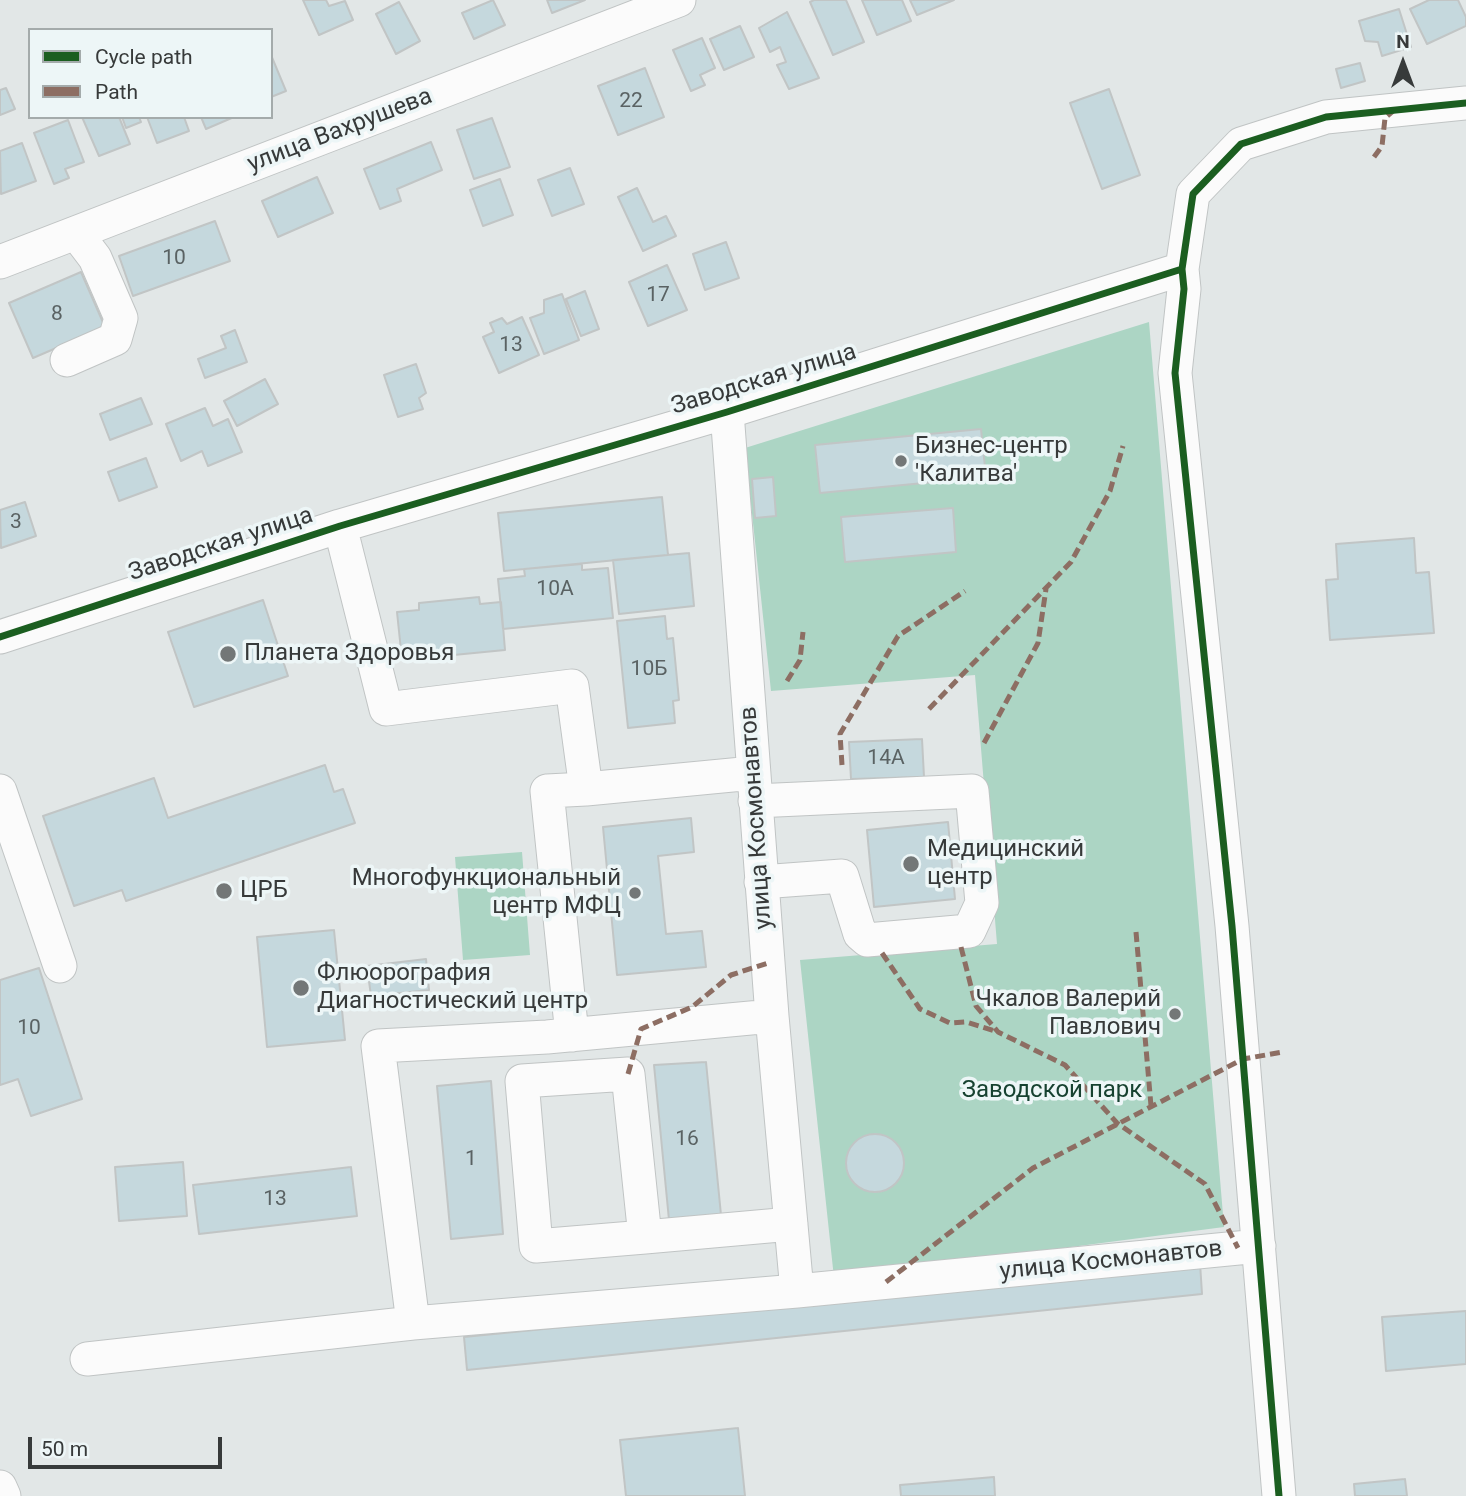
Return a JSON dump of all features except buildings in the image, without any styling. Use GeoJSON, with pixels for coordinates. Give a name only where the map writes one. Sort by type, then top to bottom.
{"type":"FeatureCollection","features":[{"type":"Feature","properties":{"kind":"street","name":"улица Вахрушева"},"geometry":{"type":"LineString","coordinates":[[0,262],[679,0]]}},
{"type":"Feature","properties":{"kind":"street"},"geometry":{"type":"LineString","coordinates":[[1279,1496],[1232,926],[1175,373],[1184,289],[1182,268],[1194,194],[1241,144],[1326,117],[1466,103]]}},
{"type":"Feature","properties":{"kind":"street"},"geometry":{"type":"LineString","coordinates":[[67,360],[115,339],[121,318],[95,258],[76,233]]}},
{"type":"Feature","properties":{"kind":"street","name":"Заводская улица"},"geometry":{"type":"LineString","coordinates":[[0,637],[340,526],[727,412],[1182,268]]}},
{"type":"Feature","properties":{"kind":"street","name":"улица Космонавтов"},"geometry":{"type":"LineString","coordinates":[[727,412],[761,882],[797,1291]]}},
{"type":"Feature","properties":{"kind":"street"},"geometry":{"type":"LineString","coordinates":[[340,526],[386,709],[572,686],[586,789]]}},
{"type":"Feature","properties":{"kind":"street"},"geometry":{"type":"LineString","coordinates":[[572,1035],[547,792],[754,787],[972,791],[982,904],[969,931],[867,940],[860,934],[842,876],[761,882]]}},
{"type":"Feature","properties":{"kind":"street"},"geometry":{"type":"LineString","coordinates":[[0,791],[60,966]]}},
{"type":"Feature","properties":{"kind":"street"},"geometry":{"type":"LineString","coordinates":[[413,1324],[378,1046],[572,1035],[772,1016]]}},
{"type":"Feature","properties":{"kind":"street"},"geometry":{"type":"LineString","coordinates":[[645,1237],[628,1074],[523,1081],[536,1246],[645,1237],[791,1224]]}},
{"type":"Feature","properties":{"kind":"street","name":"улица Космонавтов"},"geometry":{"type":"LineString","coordinates":[[87,1359],[413,1324],[797,1291],[1259,1246]]}},
{"type":"Feature","properties":{"kind":"street"},"geometry":{"type":"LineString","coordinates":[[0,1488],[4,1496]]}},
{"type":"Feature","properties":{"kind":"green space","name":"Заводской парк"},"geometry":{"type":"Polygon","coordinates":[[[1149,322],[1224,1227],[834,1278],[800,960],[997,944],[975,675],[771,691],[745,448],[1149,322]]]}},
{"type":"Feature","properties":{"kind":"green space"},"geometry":{"type":"Polygon","coordinates":[[[522,852],[530,955],[463,960],[455,857],[522,852]]]}},
{"type":"Feature","properties":{"kind":"marked path"},"geometry":{"type":"LineString","coordinates":[[1374,157],[1382,146],[1385,118],[1393,111]]}},
{"type":"Feature","properties":{"kind":"marked path"},"geometry":{"type":"LineString","coordinates":[[929,709],[1071,562],[1110,491],[1123,446]]}},
{"type":"Feature","properties":{"kind":"marked path"},"geometry":{"type":"LineString","coordinates":[[984,743],[1038,643],[1046,589]]}},
{"type":"Feature","properties":{"kind":"marked path"},"geometry":{"type":"LineString","coordinates":[[842,765],[840,734],[898,636],[965,591]]}},
{"type":"Feature","properties":{"kind":"marked path"},"geometry":{"type":"LineString","coordinates":[[787,681],[800,660],[803,632]]}},
{"type":"Feature","properties":{"kind":"marked path"},"geometry":{"type":"LineString","coordinates":[[1136,932],[1151,1106]]}},
{"type":"Feature","properties":{"kind":"marked path"},"geometry":{"type":"LineString","coordinates":[[961,947],[976,1006],[998,1032],[1065,1065],[1117,1123],[1205,1184],[1238,1248]]}},
{"type":"Feature","properties":{"kind":"marked path"},"geometry":{"type":"LineString","coordinates":[[882,953],[920,1009],[950,1023],[966,1022],[998,1032]]}},
{"type":"Feature","properties":{"kind":"marked path"},"geometry":{"type":"LineString","coordinates":[[628,1074],[641,1029],[692,1007],[731,975],[768,963]]}},
{"type":"Feature","properties":{"kind":"marked path"},"geometry":{"type":"LineString","coordinates":[[886,1282],[1033,1168],[1243,1059],[1283,1052]]}},
{"type":"Feature","properties":{"kind":"cycle path"},"geometry":{"type":"LineString","coordinates":[[1279,1496],[1232,926],[1175,373],[1184,289],[1182,269],[1193,194],[1241,144],[1326,117],[1466,103]]}},
{"type":"Feature","properties":{"kind":"cycle path"},"geometry":{"type":"LineString","coordinates":[[0,637],[340,526],[727,412],[1182,269]]}},
{"type":"Feature","properties":{"kind":"place","name":"Бизнес-центр 'Калитва'"},"geometry":{"type":"Point","coordinates":[901,461]}},
{"type":"Feature","properties":{"kind":"place","name":"Планета Здоровья"},"geometry":{"type":"Point","coordinates":[228,654]}},
{"type":"Feature","properties":{"kind":"place","name":"Медицинский центр"},"geometry":{"type":"Point","coordinates":[911,864]}},
{"type":"Feature","properties":{"kind":"place","name":"ЦРБ"},"geometry":{"type":"Point","coordinates":[224,891]}},
{"type":"Feature","properties":{"kind":"place","name":"Многофункциональный центр МФЦ"},"geometry":{"type":"Point","coordinates":[635,893]}},
{"type":"Feature","properties":{"kind":"place","name":"Флюорография Диагностический центр"},"geometry":{"type":"Point","coordinates":[301,988]}},
{"type":"Feature","properties":{"kind":"place","name":"Чкалов Валерий Павлович"},"geometry":{"type":"Point","coordinates":[1175,1014]}}]}
